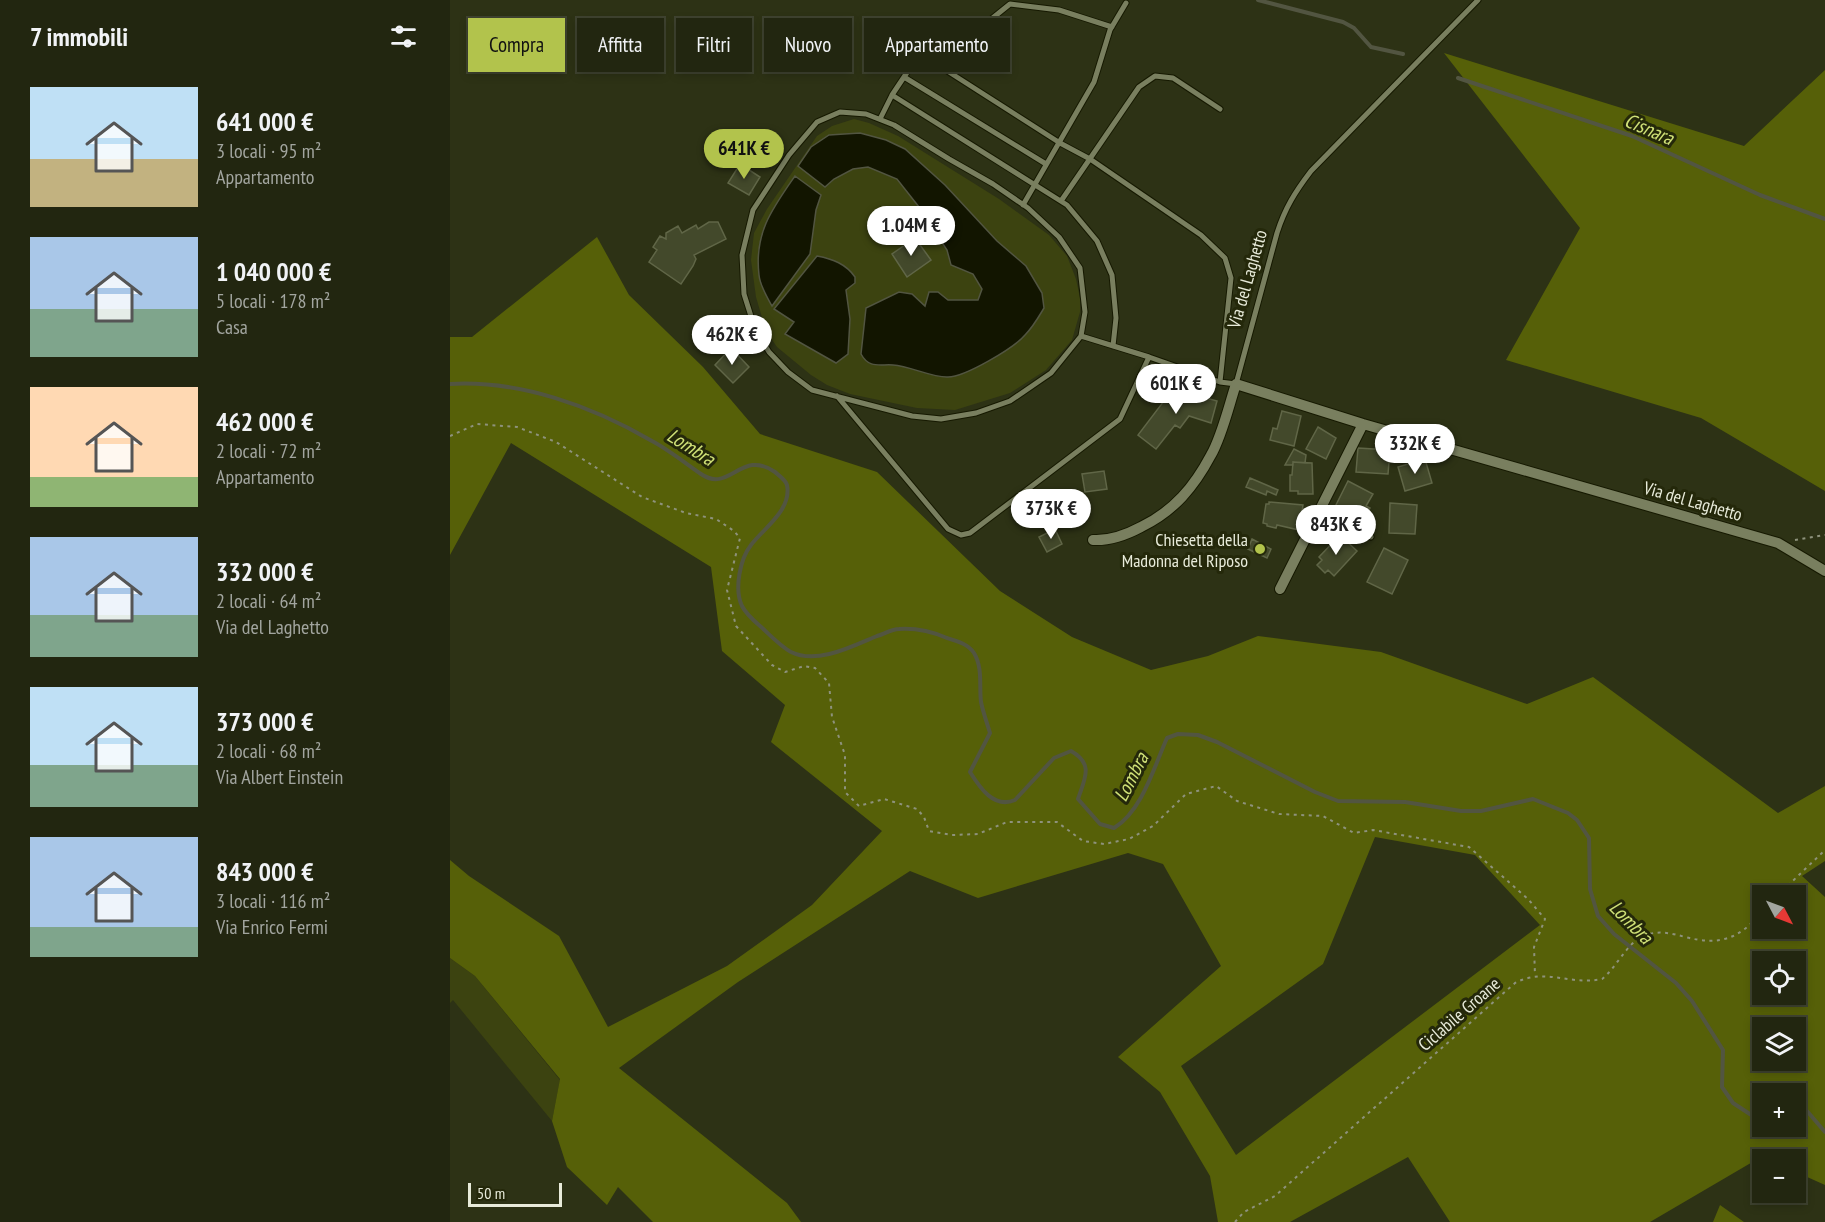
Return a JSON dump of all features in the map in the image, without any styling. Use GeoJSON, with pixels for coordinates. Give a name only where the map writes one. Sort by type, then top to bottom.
{"type":"FeatureCollection","features":[{"type":"Feature","properties":{"kind":"street","name":"Via del Laghetto"},"geometry":{"type":"LineString","coordinates":[[1236,384],[1363,424],[1778,543],[1825,571]]}},
{"type":"Feature","properties":{"kind":"street"},"geometry":{"type":"LineString","coordinates":[[1093,540],[1114,539],[1137,530],[1160,518],[1180,501],[1212,453],[1236,384]]}},
{"type":"Feature","properties":{"kind":"street"},"geometry":{"type":"LineString","coordinates":[[1280,589],[1363,424]]}},
{"type":"Feature","properties":{"kind":"lane","name":"Via del Laghetto"},"geometry":{"type":"LineString","coordinates":[[1236,384],[1276,233],[1284,211],[1295,192],[1311,171],[1478,0]]}},
{"type":"Feature","properties":{"kind":"lane"},"geometry":{"type":"LineString","coordinates":[[1023,205],[1094,82],[1112,27],[1126,3]]}},
{"type":"Feature","properties":{"kind":"lane"},"geometry":{"type":"LineString","coordinates":[[993,18],[1010,4],[1059,10],[1112,27]]}},
{"type":"Feature","properties":{"kind":"lane"},"geometry":{"type":"LineString","coordinates":[[880,119],[907,72]]}},
{"type":"Feature","properties":{"kind":"lane"},"geometry":{"type":"LineString","coordinates":[[949,72],[1060,143],[1090,159],[1201,235],[1225,258],[1231,278],[1220,382]]}},
{"type":"Feature","properties":{"kind":"lane"},"geometry":{"type":"LineString","coordinates":[[1061,201],[1139,87],[1155,76],[1173,78],[1220,109]]}},
{"type":"Feature","properties":{"kind":"lane"},"geometry":{"type":"LineString","coordinates":[[904,77],[1046,164]]}},
{"type":"Feature","properties":{"kind":"lane"},"geometry":{"type":"LineString","coordinates":[[892,95],[1067,205],[1097,241],[1112,275],[1116,318],[1113,346]]}},
{"type":"Feature","properties":{"kind":"lane"},"geometry":{"type":"LineString","coordinates":[[840,112],[866,114],[880,119],[993,184],[1023,205],[1059,237],[1080,268],[1085,312],[1081,336],[1051,373],[1010,401],[976,413],[941,419],[912,416],[812,390],[788,372],[769,352],[755,329],[744,294],[742,255],[753,210],[789,155],[817,122],[840,112]]}},
{"type":"Feature","properties":{"kind":"lane"},"geometry":{"type":"LineString","coordinates":[[1081,336],[1220,382],[1236,384]]}},
{"type":"Feature","properties":{"kind":"lane"},"geometry":{"type":"LineString","coordinates":[[836,396],[948,529],[961,535],[970,533],[1120,419],[1149,357]]}},
{"type":"Feature","properties":{"kind":"lane"},"geometry":{"type":"LineString","coordinates":[[1320,512],[1371,537]]}},
{"type":"Feature","properties":{"kind":"path"},"geometry":{"type":"LineString","coordinates":[[450,436],[477,424],[517,427],[556,442],[642,497],[686,513],[716,519],[734,531],[740,538],[727,590],[736,626],[772,665],[785,672],[804,666],[815,668],[830,683],[832,717],[845,755],[845,792],[859,806],[884,799],[917,809],[924,817],[929,831],[952,836],[978,834],[1007,822],[1057,822],[1083,841],[1104,844],[1129,839],[1153,826],[1186,794],[1216,786],[1237,801],[1279,814],[1323,816],[1354,833],[1373,830],[1469,847],[1528,899],[1545,919],[1534,947],[1535,975],[1568,980],[1602,979],[1637,940],[1645,935],[1668,932],[1713,942],[1728,939],[1752,924]]}},
{"type":"Feature","properties":{"kind":"path"},"geometry":{"type":"LineString","coordinates":[[1778,543],[1825,535]]}},
{"type":"Feature","properties":{"kind":"path"},"geometry":{"type":"LineString","coordinates":[[1788,885],[1825,850]]}},
{"type":"Feature","properties":{"kind":"path","name":"Ciclabile Groane"},"geometry":{"type":"LineString","coordinates":[[1235,1222],[1244,1212],[1275,1196],[1503,992],[1520,980],[1535,975]]}},
{"type":"Feature","properties":{"kind":"green space"},"geometry":{"type":"Polygon","coordinates":[[[1444,53],[1744,146],[1825,70],[1825,491],[1701,418],[1506,360],[1580,228],[1444,53]]]}},
{"type":"Feature","properties":{"kind":"green space"},"geometry":{"type":"Polygon","coordinates":[[[854,119],[898,136],[999,199],[1049,235],[1067,256],[1076,279],[1080,312],[1072,340],[1046,370],[1010,393],[955,410],[917,408],[850,394],[827,385],[777,347],[766,331],[756,297],[751,260],[754,233],[767,209],[817,136],[832,126],[854,119]]]}},
{"type":"Feature","properties":{"kind":"green space"},"geometry":{"type":"Polygon","coordinates":[[[597,237],[629,295],[703,367],[760,434],[877,472],[1000,591],[1072,637],[1151,670],[1208,656],[1258,636],[1381,652],[1527,704],[1593,677],[1778,813],[1825,786],[1825,861],[1802,876],[1825,897],[1825,1185],[1806,1176],[1806,1149],[1752,1149],[1752,1162],[1650,1222],[1450,1222],[1408,1157],[1290,1222],[1218,1222],[1210,1176],[1160,1092],[1118,1057],[1221,966],[1163,864],[1128,853],[978,898],[910,871],[738,982],[619,1068],[787,1203],[801,1222],[653,1222],[618,1187],[607,1205],[567,1167],[552,1121],[560,1079],[475,976],[450,958],[450,860],[469,876],[559,936],[608,1027],[727,966],[812,905],[882,831],[771,742],[785,705],[722,651],[711,567],[511,443],[450,555],[450,337],[472,337],[597,237]],[[1375,837],[1323,964],[1181,1066],[1236,1155],[1540,925],[1475,855],[1375,837]]]}},
{"type":"Feature","properties":{"kind":"green space"},"geometry":{"type":"Polygon","coordinates":[[[450,958],[475,976],[560,1080],[552,1121],[453,1000],[450,1003],[450,958]]]}},
{"type":"Feature","properties":{"kind":"green space"},"geometry":{"type":"Polygon","coordinates":[[[1720,1205],[1744,1222],[1713,1222],[1720,1205]]]}},
{"type":"Feature","properties":{"kind":"shaded area"},"geometry":{"type":"Polygon","coordinates":[[[860,133],[886,140],[905,149],[945,185],[997,241],[1026,266],[1042,293],[1044,308],[1028,332],[1011,347],[989,361],[956,376],[948,377],[935,376],[900,366],[871,364],[861,354],[866,308],[899,292],[912,294],[925,306],[929,292],[938,292],[948,300],[978,300],[982,289],[973,274],[951,265],[947,250],[919,207],[897,179],[868,167],[853,169],[834,179],[825,187],[798,166],[811,147],[829,135],[860,133]]]}},
{"type":"Feature","properties":{"kind":"shaded area"},"geometry":{"type":"Polygon","coordinates":[[[795,176],[821,195],[816,210],[810,254],[772,306],[760,279],[759,246],[766,222],[795,176]]]}},
{"type":"Feature","properties":{"kind":"shaded area"},"geometry":{"type":"Polygon","coordinates":[[[817,256],[839,263],[855,277],[855,283],[846,290],[850,319],[848,354],[836,363],[785,334],[794,322],[774,309],[817,256]]]}},
{"type":"Feature","properties":{"kind":"building"},"geometry":{"type":"Polygon","coordinates":[[[740,164],[760,177],[749,195],[728,183],[740,164]]]}},
{"type":"Feature","properties":{"kind":"building"},"geometry":{"type":"Polygon","coordinates":[[[709,222],[718,222],[726,239],[694,255],[696,259],[693,266],[681,284],[649,262],[657,250],[653,247],[660,236],[666,239],[666,233],[678,226],[682,233],[696,225],[698,229],[709,222]]]}},
{"type":"Feature","properties":{"kind":"building"},"geometry":{"type":"Polygon","coordinates":[[[915,238],[931,260],[907,277],[892,254],[915,238]]]}},
{"type":"Feature","properties":{"kind":"building"},"geometry":{"type":"Polygon","coordinates":[[[731,348],[749,367],[733,383],[715,365],[731,348]]]}},
{"type":"Feature","properties":{"kind":"building"},"geometry":{"type":"Polygon","coordinates":[[[1173,389],[1217,401],[1211,423],[1189,416],[1180,428],[1175,425],[1156,449],[1138,435],[1173,389]]]}},
{"type":"Feature","properties":{"kind":"building"},"geometry":{"type":"Polygon","coordinates":[[[1282,411],[1301,416],[1294,446],[1270,440],[1273,428],[1277,429],[1282,411]]]}},
{"type":"Feature","properties":{"kind":"building"},"geometry":{"type":"Polygon","coordinates":[[[1318,427],[1336,438],[1326,459],[1306,449],[1318,427]]]}},
{"type":"Feature","properties":{"kind":"building"},"geometry":{"type":"Polygon","coordinates":[[[1358,448],[1390,450],[1388,474],[1356,472],[1358,448]]]}},
{"type":"Feature","properties":{"kind":"building"},"geometry":{"type":"Polygon","coordinates":[[[1294,449],[1306,455],[1305,463],[1293,462],[1293,465],[1285,465],[1294,449]]]}},
{"type":"Feature","properties":{"kind":"building"},"geometry":{"type":"Polygon","coordinates":[[[1425,459],[1432,483],[1405,491],[1398,467],[1425,459]]]}},
{"type":"Feature","properties":{"kind":"building"},"geometry":{"type":"Polygon","coordinates":[[[1293,462],[1312,463],[1313,494],[1298,494],[1298,491],[1290,491],[1293,462]]]}},
{"type":"Feature","properties":{"kind":"building"},"geometry":{"type":"Polygon","coordinates":[[[1104,471],[1107,489],[1085,492],[1082,474],[1104,471]]]}},
{"type":"Feature","properties":{"kind":"building"},"geometry":{"type":"Polygon","coordinates":[[[1250,478],[1278,490],[1276,495],[1267,491],[1266,495],[1246,487],[1250,478]]]}},
{"type":"Feature","properties":{"kind":"building"},"geometry":{"type":"Polygon","coordinates":[[[1348,481],[1373,494],[1366,506],[1370,508],[1364,519],[1336,505],[1348,481]]]}},
{"type":"Feature","properties":{"kind":"building"},"geometry":{"type":"Polygon","coordinates":[[[1064,490],[1071,505],[1040,518],[1034,502],[1064,490]]]}},
{"type":"Feature","properties":{"kind":"building"},"geometry":{"type":"Polygon","coordinates":[[[1269,502],[1303,505],[1299,530],[1277,525],[1276,528],[1263,523],[1266,504],[1269,502]]]}},
{"type":"Feature","properties":{"kind":"building"},"geometry":{"type":"Polygon","coordinates":[[[1390,503],[1417,505],[1415,534],[1389,533],[1390,503]]]}},
{"type":"Feature","properties":{"kind":"building"},"geometry":{"type":"Polygon","coordinates":[[[1055,529],[1062,544],[1047,552],[1039,537],[1055,529]]]}},
{"type":"Feature","properties":{"kind":"building"},"geometry":{"type":"Polygon","coordinates":[[[1340,535],[1357,551],[1334,576],[1328,570],[1325,573],[1317,565],[1322,560],[1319,557],[1340,535]]]}},
{"type":"Feature","properties":{"kind":"building","name":"Chiesetta della Madonna del Riposo"},"geometry":{"type":"Polygon","coordinates":[[[1252,539],[1271,549],[1267,558],[1248,549],[1252,539]]]}},
{"type":"Feature","properties":{"kind":"building"},"geometry":{"type":"Polygon","coordinates":[[[1384,548],[1408,560],[1392,594],[1367,582],[1384,548]]]}},
{"type":"Feature","properties":{"kind":"waterway","name":"Cisnara"},"geometry":{"type":"LineString","coordinates":[[1258,0],[1343,22],[1354,28],[1371,47],[1403,54]]}},
{"type":"Feature","properties":{"kind":"waterway","name":"Cisnara"},"geometry":{"type":"LineString","coordinates":[[1458,78],[1632,136],[1760,195],[1825,219]]}},
{"type":"Feature","properties":{"kind":"waterway","name":"Lombra"},"geometry":{"type":"LineString","coordinates":[[450,384],[503,386],[555,398],[580,407],[629,428],[671,452],[711,479],[720,479],[753,465],[763,466],[775,472],[787,485],[785,503],[776,518],[751,545],[744,558],[738,583],[744,609],[783,647],[801,655],[835,653],[899,629],[930,632],[969,647],[979,665],[981,702],[990,733],[970,772],[988,795],[1001,802],[1015,800],[1054,758],[1071,751],[1083,761],[1086,772],[1078,799],[1100,824],[1114,828],[1124,820],[1140,800],[1167,738],[1178,734],[1198,735],[1217,742],[1315,792],[1338,801],[1405,802],[1461,811],[1481,811],[1533,799],[1568,813],[1577,820],[1589,838],[1590,889],[1598,916],[1614,934],[1676,983],[1692,1001],[1723,1050],[1722,1087],[1733,1103],[1752,1115]]}},
{"type":"Feature","properties":{"kind":"waterway","name":"Lombra"},"geometry":{"type":"LineString","coordinates":[[1806,1110],[1825,1132]]}},
{"type":"Feature","properties":{"kind":"place","name":"Chiesetta della Madonna del Riposo"},"geometry":{"type":"Point","coordinates":[1260,549]}}]}
